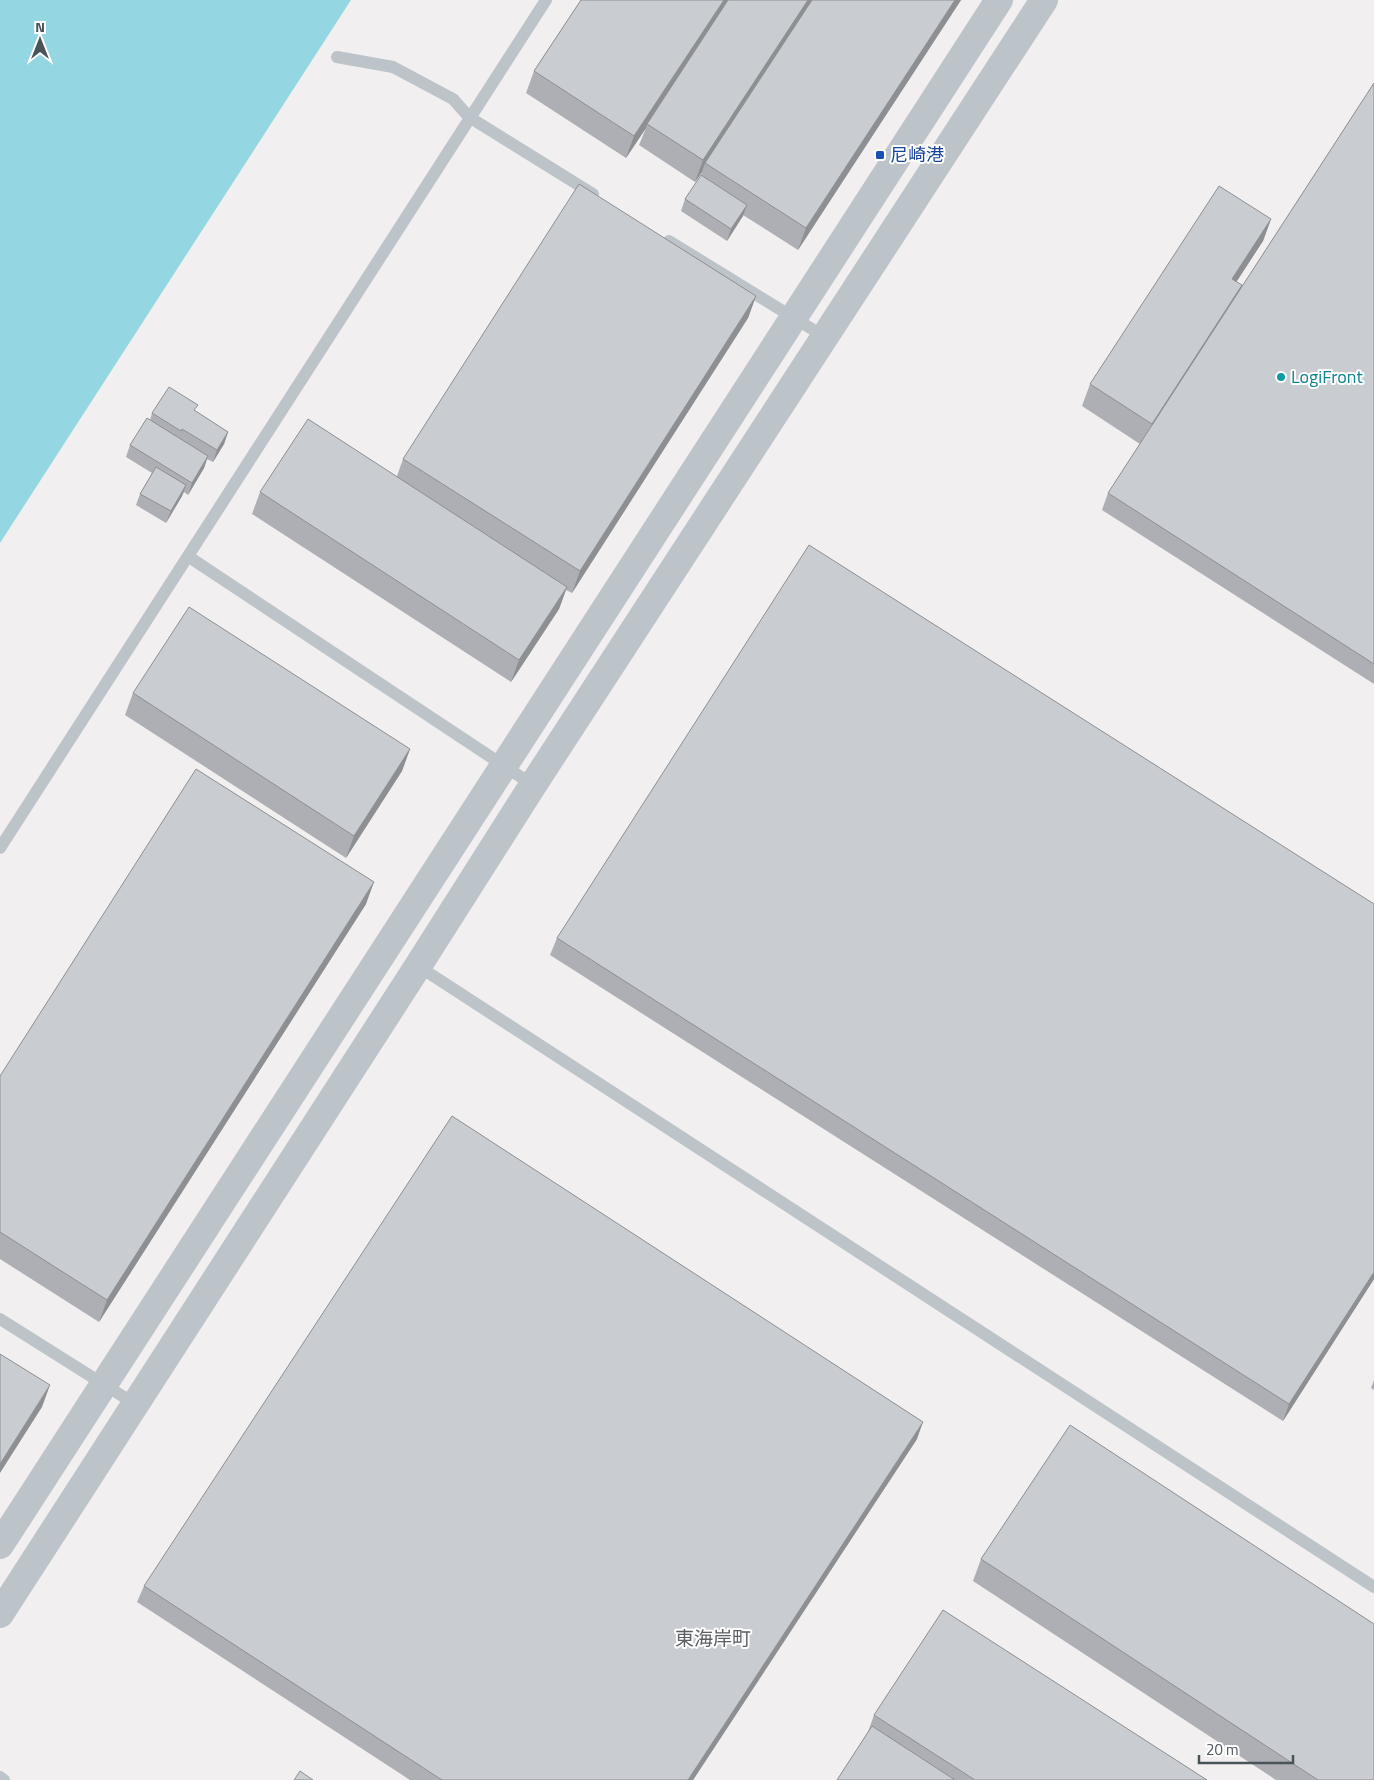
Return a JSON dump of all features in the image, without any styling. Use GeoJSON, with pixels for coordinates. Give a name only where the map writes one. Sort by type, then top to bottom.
{"type":"FeatureCollection","features":[{"type":"Feature","properties":{"kind":"street"},"geometry":{"type":"LineString","coordinates":[[0,1545],[999,0]]}},
{"type":"Feature","properties":{"kind":"street"},"geometry":{"type":"LineString","coordinates":[[0,1614],[533,785],[1044,0]]}},
{"type":"Feature","properties":{"kind":"lane"},"geometry":{"type":"LineString","coordinates":[[0,848],[546,0]]}},
{"type":"Feature","properties":{"kind":"lane"},"geometry":{"type":"LineString","coordinates":[[337,57],[394,67],[453,99],[469,117],[602,199]]}},
{"type":"Feature","properties":{"kind":"lane"},"geometry":{"type":"LineString","coordinates":[[660,235],[825,337]]}},
{"type":"Feature","properties":{"kind":"lane"},"geometry":{"type":"LineString","coordinates":[[189,557],[533,785]]}},
{"type":"Feature","properties":{"kind":"lane"},"geometry":{"type":"LineString","coordinates":[[418,966],[1374,1587]]}},
{"type":"Feature","properties":{"kind":"lane"},"geometry":{"type":"LineString","coordinates":[[0,1319],[135,1404]]}},
{"type":"Feature","properties":{"kind":"lane"},"geometry":{"type":"LineString","coordinates":[[0,1778],[4,1780]]}},
{"type":"Feature","properties":{"kind":"water"},"geometry":{"type":"Polygon","coordinates":[[[0,0],[351,0],[0,543],[0,0]]]}},
{"type":"Feature","properties":{"kind":"building"},"geometry":{"type":"Polygon","coordinates":[[[581,0],[724,0],[634,136],[534,71],[581,0]]]}},
{"type":"Feature","properties":{"kind":"building"},"geometry":{"type":"Polygon","coordinates":[[[728,0],[808,0],[703,160],[647,124],[728,0]]]}},
{"type":"Feature","properties":{"kind":"building"},"geometry":{"type":"Polygon","coordinates":[[[812,0],[955,0],[806,228],[705,163],[812,0]]]}},
{"type":"Feature","properties":{"kind":"building","name":"LogiFront"},"geometry":{"type":"Polygon","coordinates":[[[1374,83],[1374,664],[1108,493],[1374,83]]]}},
{"type":"Feature","properties":{"kind":"building"},"geometry":{"type":"Polygon","coordinates":[[[701,175],[747,205],[731,229],[685,199],[701,175]]]}},
{"type":"Feature","properties":{"kind":"building"},"geometry":{"type":"Polygon","coordinates":[[[579,184],[756,296],[580,571],[403,459],[579,184]]]}},
{"type":"Feature","properties":{"kind":"building"},"geometry":{"type":"Polygon","coordinates":[[[1219,186],[1271,219],[1232,279],[1242,285],[1152,424],[1090,384],[1219,186]]]}},
{"type":"Feature","properties":{"kind":"building"},"geometry":{"type":"Polygon","coordinates":[[[169,387],[198,405],[194,410],[228,432],[217,450],[152,413],[169,387]]]}},
{"type":"Feature","properties":{"kind":"building"},"geometry":{"type":"Polygon","coordinates":[[[147,418],[208,456],[192,483],[130,445],[147,418]]]}},
{"type":"Feature","properties":{"kind":"building"},"geometry":{"type":"Polygon","coordinates":[[[308,419],[567,587],[519,660],[260,492],[308,419]]]}},
{"type":"Feature","properties":{"kind":"building"},"geometry":{"type":"Polygon","coordinates":[[[156,467],[186,485],[171,511],[140,494],[156,467]]]}},
{"type":"Feature","properties":{"kind":"building"},"geometry":{"type":"Polygon","coordinates":[[[809,545],[1374,904],[1374,1272],[1289,1404],[557,938],[809,545]]]}},
{"type":"Feature","properties":{"kind":"building"},"geometry":{"type":"Polygon","coordinates":[[[189,607],[410,749],[354,836],[133,693],[189,607]]]}},
{"type":"Feature","properties":{"kind":"building"},"geometry":{"type":"Polygon","coordinates":[[[196,769],[374,882],[107,1300],[0,1232],[0,1076],[196,769]]]}},
{"type":"Feature","properties":{"kind":"building"},"geometry":{"type":"Polygon","coordinates":[[[452,1116],[923,1422],[688,1780],[442,1780],[144,1586],[452,1116]]]}},
{"type":"Feature","properties":{"kind":"building"},"geometry":{"type":"Polygon","coordinates":[[[0,1354],[50,1385],[0,1464],[0,1354]]]}},
{"type":"Feature","properties":{"kind":"building"},"geometry":{"type":"Polygon","coordinates":[[[1070,1425],[1374,1624],[1374,1780],[1318,1780],[981,1559],[1070,1425]]]}},
{"type":"Feature","properties":{"kind":"building"},"geometry":{"type":"Polygon","coordinates":[[[943,1610],[1207,1780],[975,1780],[874,1715],[943,1610]]]}},
{"type":"Feature","properties":{"kind":"building"},"geometry":{"type":"Polygon","coordinates":[[[872,1726],[955,1780],[837,1780],[872,1726]]]}},
{"type":"Feature","properties":{"kind":"building"},"geometry":{"type":"Polygon","coordinates":[[[300,1771],[313,1780],[294,1780],[300,1771]]]}},
{"type":"Feature","properties":{"kind":"place","name":"尼崎港"},"geometry":{"type":"Point","coordinates":[880,155]}},
{"type":"Feature","properties":{"kind":"place","name":"LogiFront"},"geometry":{"type":"Point","coordinates":[1281,377]}},
{"type":"Feature","properties":{"kind":"district","name":"東海岸町"},"geometry":{"type":"Point","coordinates":[713,1638]}}]}
